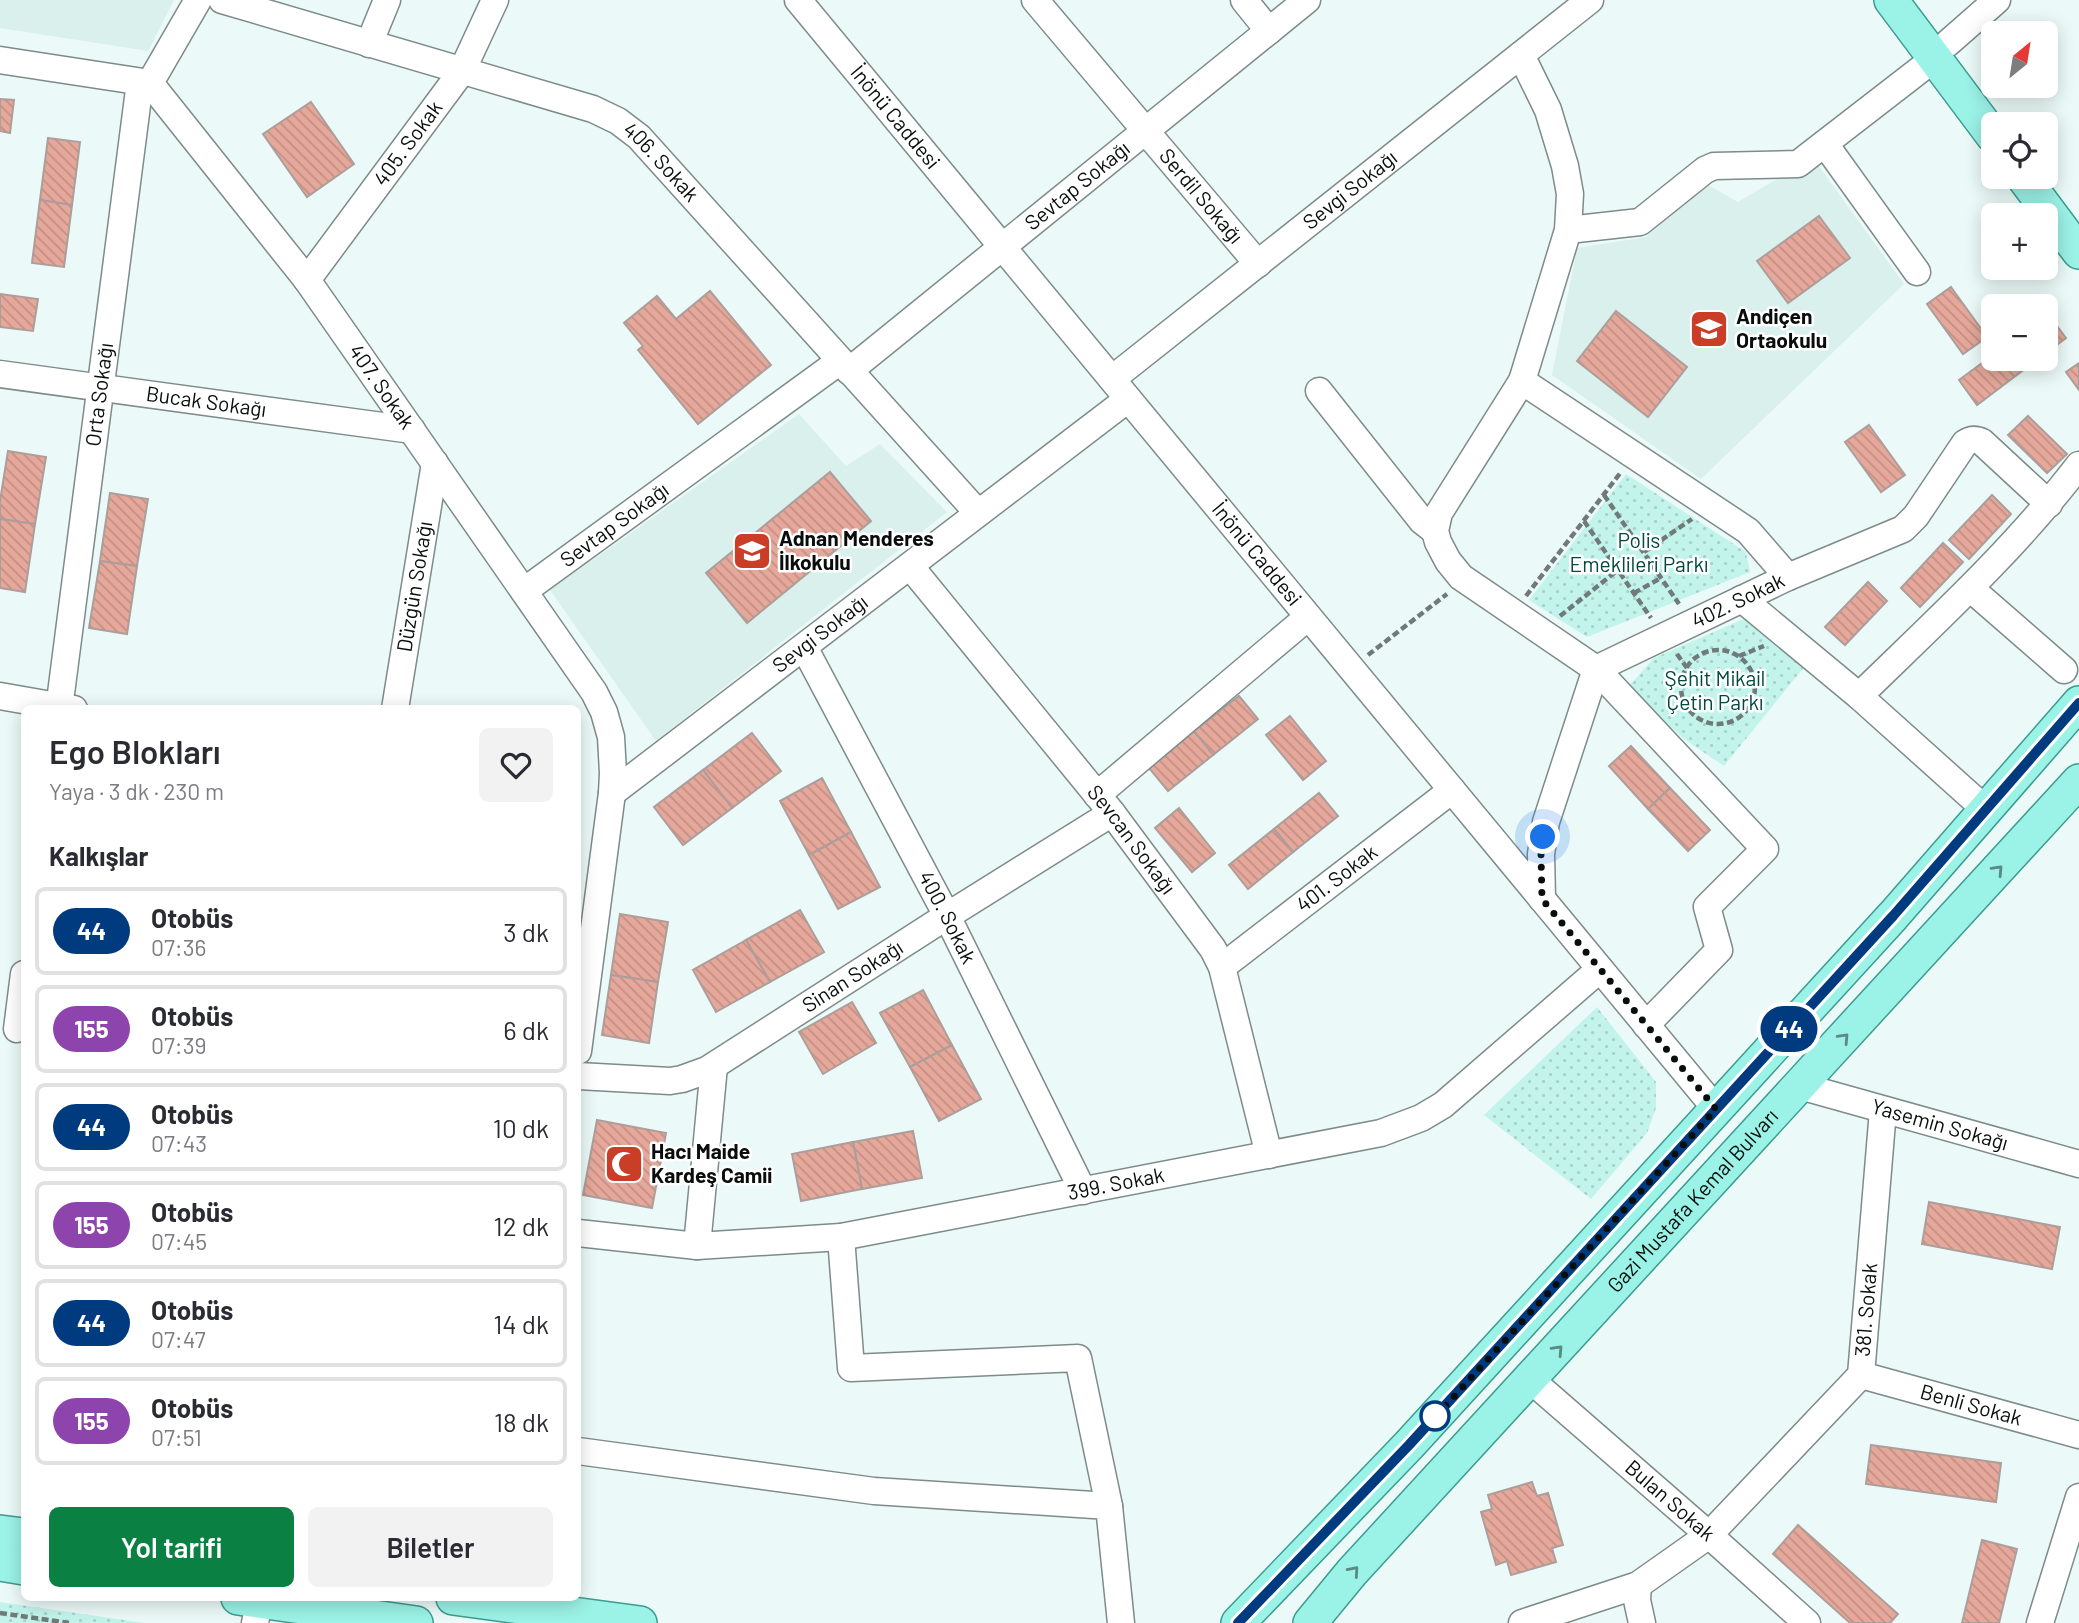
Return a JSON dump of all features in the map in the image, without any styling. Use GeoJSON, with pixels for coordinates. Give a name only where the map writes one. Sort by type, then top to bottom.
{"type":"FeatureCollection","features":[{"type":"Feature","properties":{"kind":"main road"},"geometry":{"type":"LineString","coordinates":[[1891,0],[1999,112]]}},
{"type":"Feature","properties":{"kind":"main road"},"geometry":{"type":"LineString","coordinates":[[1915,0],[1981,116]]}},
{"type":"Feature","properties":{"kind":"main road"},"geometry":{"type":"LineString","coordinates":[[2058,186],[2079,214]]}},
{"type":"Feature","properties":{"kind":"main road"},"geometry":{"type":"LineString","coordinates":[[2032,189],[2079,252]]}},
{"type":"Feature","properties":{"kind":"main road"},"geometry":{"type":"LineString","coordinates":[[1238,1623],[1409,1445],[1893,916],[2079,703]]}},
{"type":"Feature","properties":{"kind":"main road","name":"Gazi Mustafa Kemal Bulvarı"},"geometry":{"type":"LineString","coordinates":[[1310,1623],[1352,1572],[2079,781]]}},
{"type":"Feature","properties":{"kind":"main road"},"geometry":{"type":"LineString","coordinates":[[0,1532],[21,1535]]}},
{"type":"Feature","properties":{"kind":"main road"},"geometry":{"type":"LineString","coordinates":[[0,1564],[21,1567]]}},
{"type":"Feature","properties":{"kind":"main road"},"geometry":{"type":"LineString","coordinates":[[502,1601],[640,1623]]}},
{"type":"Feature","properties":{"kind":"main road"},"geometry":{"type":"LineString","coordinates":[[251,1607],[416,1623]]}},
{"type":"Feature","properties":{"kind":"street"},"geometry":{"type":"LineString","coordinates":[[0,60],[145,83],[198,0]]}},
{"type":"Feature","properties":{"kind":"street","name":"406. Sokak"},"geometry":{"type":"LineString","coordinates":[[222,0],[593,109],[628,128],[978,513]]}},
{"type":"Feature","properties":{"kind":"street"},"geometry":{"type":"LineString","coordinates":[[369,44],[387,0]]}},
{"type":"Feature","properties":{"kind":"street","name":"405. Sokak"},"geometry":{"type":"LineString","coordinates":[[307,280],[462,71],[495,0]]}},
{"type":"Feature","properties":{"kind":"street","name":"İnönü Caddesi"},"geometry":{"type":"LineString","coordinates":[[798,0],[1716,1109]]}},
{"type":"Feature","properties":{"kind":"street","name":"Serdil Sokağı"},"geometry":{"type":"LineString","coordinates":[[1035,0],[1258,264]]}},
{"type":"Feature","properties":{"kind":"street"},"geometry":{"type":"LineString","coordinates":[[1244,0],[1269,31]]}},
{"type":"Feature","properties":{"kind":"street","name":"Sevtap Sokağı"},"geometry":{"type":"LineString","coordinates":[[524,591],[845,366],[1002,247],[1307,0]]}},
{"type":"Feature","properties":{"kind":"street","name":"Sevgi Sokağı"},"geometry":{"type":"LineString","coordinates":[[612,793],[978,513],[1258,264],[1590,0]]}},
{"type":"Feature","properties":{"kind":"street"},"geometry":{"type":"LineString","coordinates":[[1568,230],[1640,222],[1705,170],[1714,166],[1798,164],[1942,50],[1997,0]]}},
{"type":"Feature","properties":{"kind":"street"},"geometry":{"type":"LineString","coordinates":[[1435,531],[1439,513],[1522,381],[1568,230],[1570,194],[1565,166],[1548,110],[1521,55]]}},
{"type":"Feature","properties":{"kind":"street","name":"407. Sokak"},"geometry":{"type":"LineString","coordinates":[[145,83],[307,280],[594,692],[604,712],[613,753],[612,793],[581,1028]]}},
{"type":"Feature","properties":{"kind":"street","name":"Orta Sokağı"},"geometry":{"type":"LineString","coordinates":[[64,705],[100,387],[145,83]]}},
{"type":"Feature","properties":{"kind":"street"},"geometry":{"type":"LineString","coordinates":[[1825,144],[1917,272]]}},
{"type":"Feature","properties":{"kind":"street","name":"Bucak Sokağı"},"geometry":{"type":"LineString","coordinates":[[0,374],[412,430]]}},
{"type":"Feature","properties":{"kind":"street"},"geometry":{"type":"LineString","coordinates":[[1522,381],[1748,531],[1788,577]]}},
{"type":"Feature","properties":{"kind":"street"},"geometry":{"type":"LineString","coordinates":[[1319,391],[1422,521],[1435,531],[1443,553],[1465,581],[1596,669],[1765,849],[1707,907],[1719,950],[1646,1025]]}},
{"type":"Feature","properties":{"kind":"street","name":"402. Sokak"},"geometry":{"type":"LineString","coordinates":[[1596,669],[1788,577],[1903,529],[1916,516],[1969,440],[1982,442],[2049,504]]}},
{"type":"Feature","properties":{"kind":"street","name":"Düzgün Sokağı"},"geometry":{"type":"LineString","coordinates":[[396,705],[435,463]]}},
{"type":"Feature","properties":{"kind":"street"},"geometry":{"type":"LineString","coordinates":[[1859,696],[1970,588],[2049,504],[2079,465]]}},
{"type":"Feature","properties":{"kind":"street","name":"Sevcan Sokağı"},"geometry":{"type":"LineString","coordinates":[[910,566],[1104,804],[1204,936],[1222,967],[1269,1155]]}},
{"type":"Feature","properties":{"kind":"street"},"geometry":{"type":"LineString","coordinates":[[1970,588],[2064,670]]}},
{"type":"Feature","properties":{"kind":"street"},"geometry":{"type":"LineString","coordinates":[[1742,599],[1859,696],[1986,810]]}},
{"type":"Feature","properties":{"kind":"street","name":"Sinan Sokağı"},"geometry":{"type":"LineString","coordinates":[[581,1076],[670,1081],[693,1076],[713,1066],[947,916],[1104,804],[1308,617]]}},
{"type":"Feature","properties":{"kind":"street","name":"400. Sokak"},"geometry":{"type":"LineString","coordinates":[[804,647],[947,916],[1083,1191]]}},
{"type":"Feature","properties":{"kind":"street"},"geometry":{"type":"LineString","coordinates":[[1542,899],[1541,854],[1546,821],[1596,669]]}},
{"type":"Feature","properties":{"kind":"street"},"geometry":{"type":"LineString","coordinates":[[0,696],[48,705]]}},
{"type":"Feature","properties":{"kind":"street","name":"401. Sokak"},"geometry":{"type":"LineString","coordinates":[[1222,967],[1452,790]]}},
{"type":"Feature","properties":{"kind":"street","name":"399. Sokak"},"geometry":{"type":"LineString","coordinates":[[581,1233],[697,1246],[841,1237],[1381,1133],[1408,1124],[1443,1105],[1600,969]]}},
{"type":"Feature","properties":{"kind":"street"},"geometry":{"type":"LineString","coordinates":[[14,1028],[21,990]]}},
{"type":"Feature","properties":{"kind":"street"},"geometry":{"type":"LineString","coordinates":[[697,1246],[713,1066]]}},
{"type":"Feature","properties":{"kind":"street","name":"Yasemin Sokağı"},"geometry":{"type":"LineString","coordinates":[[1800,1086],[2079,1164]]}},
{"type":"Feature","properties":{"kind":"street","name":"381. Sokak"},"geometry":{"type":"LineString","coordinates":[[1522,1623],[1638,1585],[1709,1535],[1861,1375],[1883,1110]]}},
{"type":"Feature","properties":{"kind":"street"},"geometry":{"type":"LineString","coordinates":[[841,1237],[850,1368],[1078,1358],[1110,1506],[1121,1623]]}},
{"type":"Feature","properties":{"kind":"street","name":"Benli Sokak"},"geometry":{"type":"LineString","coordinates":[[1861,1375],[2079,1435]]}},
{"type":"Feature","properties":{"kind":"street","name":"Bulan Sokak"},"geometry":{"type":"LineString","coordinates":[[1531,1380],[1807,1623]]}},
{"type":"Feature","properties":{"kind":"street"},"geometry":{"type":"LineString","coordinates":[[581,1451],[874,1491],[1110,1506]]}},
{"type":"Feature","properties":{"kind":"street"},"geometry":{"type":"LineString","coordinates":[[2040,1623],[2079,1497]]}},
{"type":"Feature","properties":{"kind":"street"},"geometry":{"type":"LineString","coordinates":[[1638,1585],[1637,1600],[1642,1623]]}},
{"type":"Feature","properties":{"kind":"path"},"geometry":{"type":"LineString","coordinates":[[1513,613],[1634,455]]}},
{"type":"Feature","properties":{"kind":"path"},"geometry":{"type":"LineString","coordinates":[[1604,495],[1693,623]]}},
{"type":"Feature","properties":{"kind":"path"},"geometry":{"type":"LineString","coordinates":[[1644,552],[1711,506]]}},
{"type":"Feature","properties":{"kind":"path"},"geometry":{"type":"LineString","coordinates":[[1584,521],[1664,637]]}},
{"type":"Feature","properties":{"kind":"path"},"geometry":{"type":"LineString","coordinates":[[1540,632],[1618,570]]}},
{"type":"Feature","properties":{"kind":"path"},"geometry":{"type":"LineString","coordinates":[[1634,593],[1661,578]]}},
{"type":"Feature","properties":{"kind":"path"},"geometry":{"type":"LineString","coordinates":[[1350,668],[1465,581]]}},
{"type":"Feature","properties":{"kind":"path"},"geometry":{"type":"LineString","coordinates":[[1716,650],[1728,651],[1747,664],[1753,674],[1754,697],[1741,716],[1731,722],[1719,724],[1695,716],[1682,695],[1685,670],[1693,660],[1703,653],[1716,650]]}},
{"type":"Feature","properties":{"kind":"path"},"geometry":{"type":"LineString","coordinates":[[0,1613],[69,1623]]}},
{"type":"Feature","properties":{"kind":"shaded area"},"geometry":{"type":"Polygon","coordinates":[[[0,0],[174,0],[148,51],[0,28],[0,0]]]}},
{"type":"Feature","properties":{"kind":"shaded area","name":"Andiçen Ortaokulu"},"geometry":{"type":"Polygon","coordinates":[[[1813,158],[1904,284],[1701,479],[1552,375],[1577,248],[1646,237],[1706,184],[1738,202],[1813,158]]]}},
{"type":"Feature","properties":{"kind":"shaded area","name":"Adnan Menderes İlkokulu"},"geometry":{"type":"Polygon","coordinates":[[[799,414],[846,466],[880,444],[947,512],[656,741],[550,590],[799,414]]]}},
{"type":"Feature","properties":{"kind":"green space","name":"Polis Emeklileri Parkı"},"geometry":{"type":"Polygon","coordinates":[[[1626,474],[1746,552],[1750,572],[1587,637],[1529,600],[1626,474]]]}},
{"type":"Feature","properties":{"kind":"green space","name":"Şehit Mikail Çetin Parkı"},"geometry":{"type":"Polygon","coordinates":[[[1746,618],[1805,666],[1724,766],[1684,739],[1628,687],[1654,658],[1746,618]]]}},
{"type":"Feature","properties":{"kind":"green space"},"geometry":{"type":"Polygon","coordinates":[[[1597,1007],[1656,1082],[1656,1108],[1647,1133],[1591,1199],[1484,1115],[1597,1007]]]}},
{"type":"Feature","properties":{"kind":"green space"},"geometry":{"type":"Polygon","coordinates":[[[0,1602],[145,1623],[0,1623],[0,1602]]]}},
{"type":"Feature","properties":{"kind":"building"},"geometry":{"type":"Polygon","coordinates":[[[0,99],[14,100],[10,133],[0,131],[0,99]]]}},
{"type":"Feature","properties":{"kind":"building"},"geometry":{"type":"Polygon","coordinates":[[[311,102],[354,164],[307,197],[263,134],[311,102]]]}},
{"type":"Feature","properties":{"kind":"building"},"geometry":{"type":"Polygon","coordinates":[[[48,138],[80,142],[72,205],[40,200],[48,138]]]}},
{"type":"Feature","properties":{"kind":"building"},"geometry":{"type":"Polygon","coordinates":[[[40,200],[72,205],[64,267],[32,263],[40,200]]]}},
{"type":"Feature","properties":{"kind":"building"},"geometry":{"type":"Polygon","coordinates":[[[1819,216],[1850,258],[1788,303],[1757,261],[1819,216]]]}},
{"type":"Feature","properties":{"kind":"building"},"geometry":{"type":"Polygon","coordinates":[[[1951,287],[1981,329],[1981,341],[1963,354],[1927,304],[1951,287]]]}},
{"type":"Feature","properties":{"kind":"building"},"geometry":{"type":"Polygon","coordinates":[[[710,291],[771,365],[698,424],[638,350],[643,346],[624,323],[657,296],[676,319],[710,291]]]}},
{"type":"Feature","properties":{"kind":"building"},"geometry":{"type":"Polygon","coordinates":[[[0,294],[38,299],[33,331],[0,327],[0,294]]]}},
{"type":"Feature","properties":{"kind":"building"},"geometry":{"type":"Polygon","coordinates":[[[1616,311],[1687,367],[1648,417],[1577,361],[1616,311]]]}},
{"type":"Feature","properties":{"kind":"building"},"geometry":{"type":"Polygon","coordinates":[[[2058,327],[2066,338],[2058,344],[2058,327]]]}},
{"type":"Feature","properties":{"kind":"building"},"geometry":{"type":"Polygon","coordinates":[[[2079,363],[2079,390],[2066,372],[2079,363]]]}},
{"type":"Feature","properties":{"kind":"building"},"geometry":{"type":"Polygon","coordinates":[[[1981,364],[1981,371],[2022,371],[1977,405],[1959,380],[1981,364]]]}},
{"type":"Feature","properties":{"kind":"building"},"geometry":{"type":"Polygon","coordinates":[[[2028,416],[2067,454],[2047,473],[2008,435],[2028,416]]]}},
{"type":"Feature","properties":{"kind":"building"},"geometry":{"type":"Polygon","coordinates":[[[1869,425],[1905,475],[1881,492],[1845,442],[1869,425]]]}},
{"type":"Feature","properties":{"kind":"building"},"geometry":{"type":"Polygon","coordinates":[[[8,451],[46,457],[35,524],[0,519],[0,501],[8,451]]]}},
{"type":"Feature","properties":{"kind":"building"},"geometry":{"type":"Polygon","coordinates":[[[830,472],[871,521],[747,623],[706,573],[830,472]]]}},
{"type":"Feature","properties":{"kind":"building"},"geometry":{"type":"Polygon","coordinates":[[[110,493],[148,499],[137,566],[100,561],[110,493]]]}},
{"type":"Feature","properties":{"kind":"building"},"geometry":{"type":"Polygon","coordinates":[[[1992,495],[2011,514],[1969,559],[1949,540],[1992,495]]]}},
{"type":"Feature","properties":{"kind":"building"},"geometry":{"type":"Polygon","coordinates":[[[0,519],[35,524],[25,592],[0,588],[0,519]]]}},
{"type":"Feature","properties":{"kind":"building"},"geometry":{"type":"Polygon","coordinates":[[[1943,543],[1963,562],[1920,607],[1901,588],[1943,543]]]}},
{"type":"Feature","properties":{"kind":"building"},"geometry":{"type":"Polygon","coordinates":[[[100,561],[137,566],[127,634],[89,628],[100,561]]]}},
{"type":"Feature","properties":{"kind":"building"},"geometry":{"type":"Polygon","coordinates":[[[1868,582],[1887,601],[1845,645],[1825,627],[1868,582]]]}},
{"type":"Feature","properties":{"kind":"building"},"geometry":{"type":"Polygon","coordinates":[[[1239,696],[1258,719],[1213,755],[1194,731],[1239,696]]]}},
{"type":"Feature","properties":{"kind":"building"},"geometry":{"type":"Polygon","coordinates":[[[1290,716],[1326,761],[1303,780],[1266,735],[1290,716]]]}},
{"type":"Feature","properties":{"kind":"building"},"geometry":{"type":"Polygon","coordinates":[[[1194,731],[1213,755],[1168,791],[1149,768],[1194,731]]]}},
{"type":"Feature","properties":{"kind":"building"},"geometry":{"type":"Polygon","coordinates":[[[752,733],[781,771],[732,808],[703,770],[752,733]]]}},
{"type":"Feature","properties":{"kind":"building"},"geometry":{"type":"Polygon","coordinates":[[[1631,746],[1670,788],[1648,809],[1609,766],[1631,746]]]}},
{"type":"Feature","properties":{"kind":"building"},"geometry":{"type":"Polygon","coordinates":[[[703,770],[732,808],[683,845],[654,807],[703,770]]]}},
{"type":"Feature","properties":{"kind":"building"},"geometry":{"type":"Polygon","coordinates":[[[822,778],[851,832],[809,855],[780,801],[822,778]]]}},
{"type":"Feature","properties":{"kind":"building"},"geometry":{"type":"Polygon","coordinates":[[[1670,788],[1710,830],[1688,851],[1648,809],[1670,788]]]}},
{"type":"Feature","properties":{"kind":"building"},"geometry":{"type":"Polygon","coordinates":[[[1319,793],[1338,816],[1293,852],[1274,829],[1319,793]]]}},
{"type":"Feature","properties":{"kind":"building"},"geometry":{"type":"Polygon","coordinates":[[[1179,808],[1215,853],[1192,872],[1155,828],[1179,808]]]}},
{"type":"Feature","properties":{"kind":"building"},"geometry":{"type":"Polygon","coordinates":[[[1274,829],[1293,852],[1248,889],[1229,865],[1274,829]]]}},
{"type":"Feature","properties":{"kind":"building"},"geometry":{"type":"Polygon","coordinates":[[[851,832],[880,887],[838,909],[809,855],[851,832]]]}},
{"type":"Feature","properties":{"kind":"building"},"geometry":{"type":"Polygon","coordinates":[[[800,910],[824,952],[770,982],[746,940],[800,910]]]}},
{"type":"Feature","properties":{"kind":"building"},"geometry":{"type":"Polygon","coordinates":[[[620,914],[668,922],[658,982],[611,975],[620,914]]]}},
{"type":"Feature","properties":{"kind":"building"},"geometry":{"type":"Polygon","coordinates":[[[746,940],[770,982],[716,1012],[693,970],[746,940]]]}},
{"type":"Feature","properties":{"kind":"building"},"geometry":{"type":"Polygon","coordinates":[[[611,975],[658,982],[649,1043],[602,1035],[611,975]]]}},
{"type":"Feature","properties":{"kind":"building"},"geometry":{"type":"Polygon","coordinates":[[[923,990],[952,1045],[910,1067],[880,1013],[923,990]]]}},
{"type":"Feature","properties":{"kind":"building"},"geometry":{"type":"Polygon","coordinates":[[[852,1002],[876,1043],[823,1074],[799,1032],[852,1002]]]}},
{"type":"Feature","properties":{"kind":"building"},"geometry":{"type":"Polygon","coordinates":[[[952,1045],[981,1099],[939,1121],[910,1067],[952,1045]]]}},
{"type":"Feature","properties":{"kind":"building","name":"Hacı Maide Kardeş Camii"},"geometry":{"type":"Polygon","coordinates":[[[597,1120],[666,1133],[652,1208],[583,1195],[597,1120]]]}},
{"type":"Feature","properties":{"kind":"building"},"geometry":{"type":"Polygon","coordinates":[[[913,1131],[922,1178],[862,1189],[853,1142],[913,1131]]]}},
{"type":"Feature","properties":{"kind":"building"},"geometry":{"type":"Polygon","coordinates":[[[853,1142],[862,1189],[801,1201],[792,1154],[853,1142]]]}},
{"type":"Feature","properties":{"kind":"building"},"geometry":{"type":"Polygon","coordinates":[[[1929,1202],[2060,1227],[2052,1269],[1922,1244],[1929,1202]]]}},
{"type":"Feature","properties":{"kind":"building"},"geometry":{"type":"Polygon","coordinates":[[[1871,1445],[2001,1463],[1996,1502],[1866,1484],[1871,1445]]]}},
{"type":"Feature","properties":{"kind":"building"},"geometry":{"type":"Polygon","coordinates":[[[1532,1482],[1537,1496],[1548,1493],[1563,1545],[1552,1548],[1556,1562],[1511,1575],[1507,1561],[1496,1565],[1481,1512],[1492,1509],[1488,1495],[1532,1482]]]}},
{"type":"Feature","properties":{"kind":"building"},"geometry":{"type":"Polygon","coordinates":[[[1798,1525],[1898,1614],[1890,1623],[1850,1623],[1773,1554],[1798,1525]]]}},
{"type":"Feature","properties":{"kind":"building"},"geometry":{"type":"Polygon","coordinates":[[[1982,1540],[2017,1549],[1999,1623],[1962,1623],[1982,1540]]]}},
{"type":"Feature","properties":{"kind":"bus line","name":"44"},"geometry":{"type":"LineString","coordinates":[[1238,1623],[1409,1445],[1893,916],[2079,703]]}},
{"type":"Feature","properties":{"kind":"place","name":"Andiçen Ortaokulu"},"geometry":{"type":"Point","coordinates":[1709,329]}},
{"type":"Feature","properties":{"kind":"place","name":"Adnan Menderes İlkokulu"},"geometry":{"type":"Point","coordinates":[752,551]}},
{"type":"Feature","properties":{"kind":"place","name":"Hacı Maide Kardeş Camii"},"geometry":{"type":"Point","coordinates":[624,1164]}},
{"type":"Feature","properties":{"kind":"route"},"geometry":{"type":"LineString","coordinates":[[1435,1416],[1428,1425],[1716,1109],[1542,899],[1543,837]]}}]}
